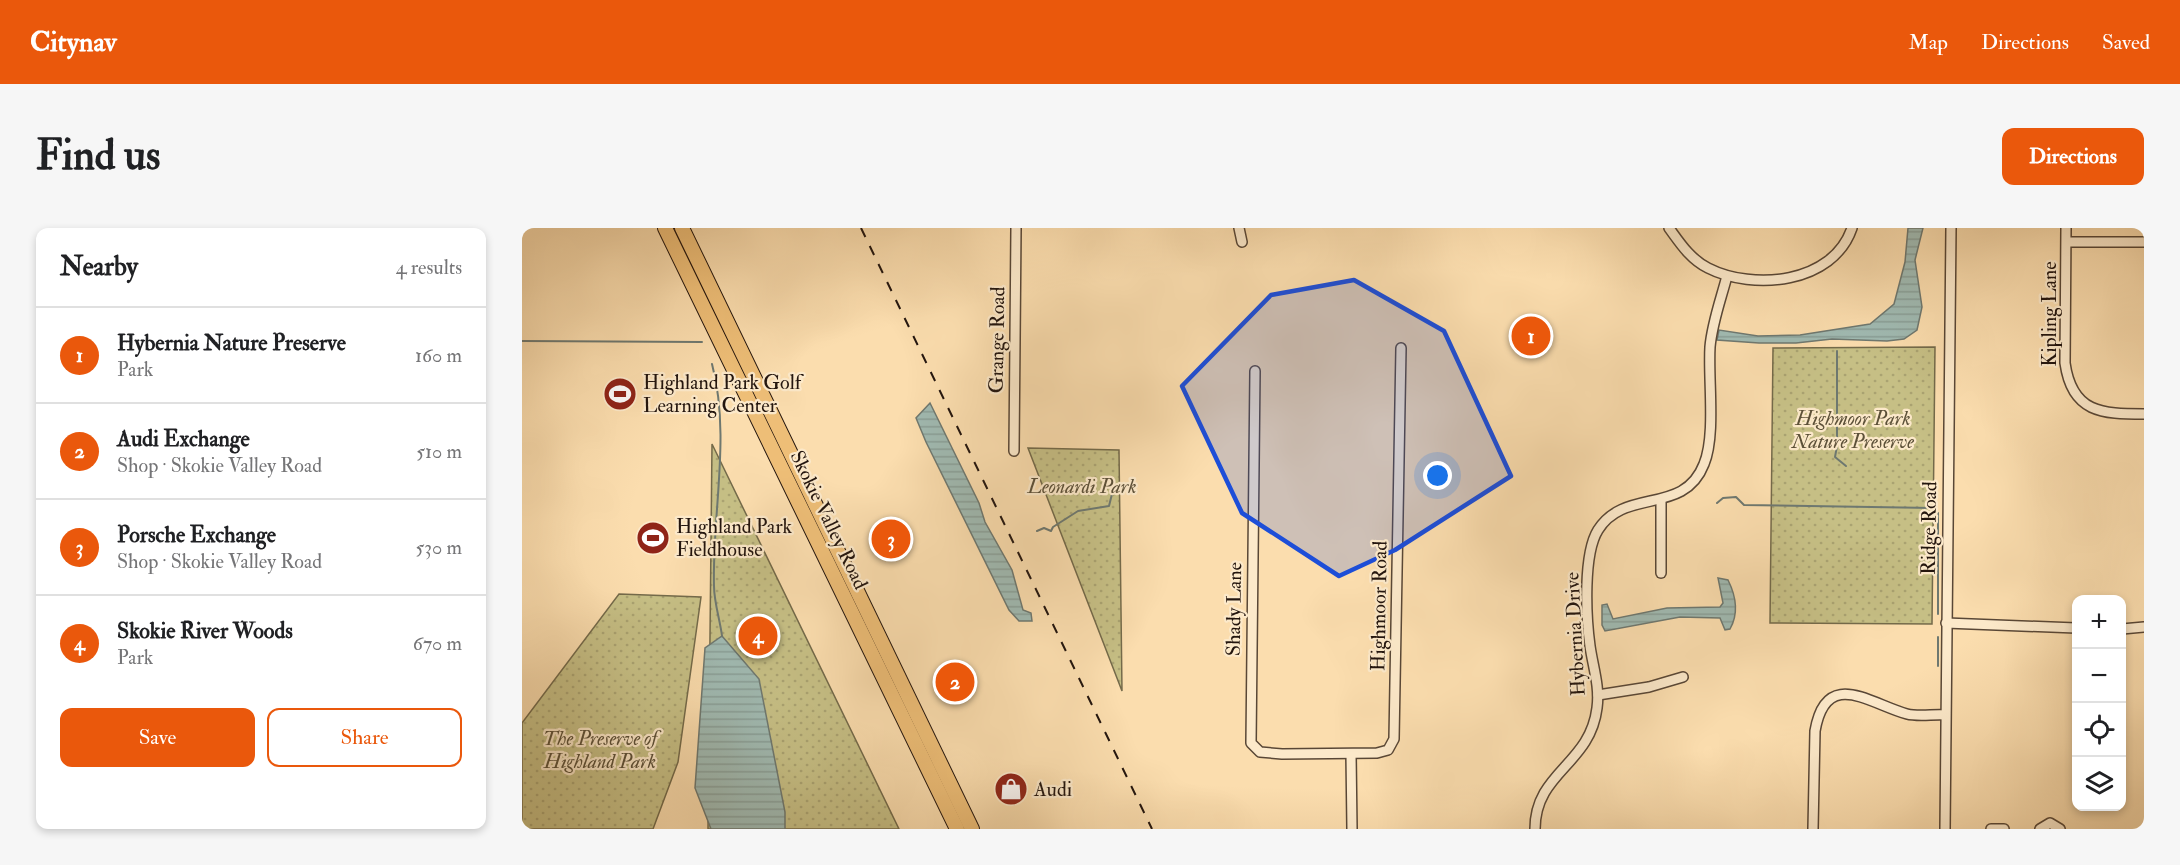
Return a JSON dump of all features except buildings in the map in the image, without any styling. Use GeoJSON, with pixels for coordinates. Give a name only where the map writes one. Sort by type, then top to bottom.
{"type":"FeatureCollection","features":[{"type":"Feature","properties":{"kind":"highway","name":"Skokie Valley Road"},"geometry":{"type":"LineString","coordinates":[[665,228],[955,829]]}},
{"type":"Feature","properties":{"kind":"highway","name":"Skokie Valley Road"},"geometry":{"type":"LineString","coordinates":[[682,228],[972,829]]}},
{"type":"Feature","properties":{"kind":"street","name":"Grange Road"},"geometry":{"type":"LineString","coordinates":[[1014,452],[1016,228]]}},
{"type":"Feature","properties":{"kind":"street"},"geometry":{"type":"LineString","coordinates":[[1239,228],[1242,242]]}},
{"type":"Feature","properties":{"kind":"street"},"geometry":{"type":"LineString","coordinates":[[1669,228],[1696,260],[1727,276],[1755,280],[1787,278],[1806,273],[1835,255],[1849,237],[1852,228]]}},
{"type":"Feature","properties":{"kind":"street","name":"Ridge Road"},"geometry":{"type":"LineString","coordinates":[[1945,829],[1951,228]]}},
{"type":"Feature","properties":{"kind":"street","name":"Kipling Lane"},"geometry":{"type":"LineString","coordinates":[[2066,228],[2066,363],[2070,385],[2078,398],[2098,411],[2144,414]]}},
{"type":"Feature","properties":{"kind":"street"},"geometry":{"type":"LineString","coordinates":[[2067,242],[2144,242]]}},
{"type":"Feature","properties":{"kind":"street","name":"Hybernia Drive"},"geometry":{"type":"LineString","coordinates":[[1535,829],[1538,806],[1543,792],[1583,749],[1591,733],[1598,694],[1589,634],[1590,555],[1598,530],[1610,516],[1626,506],[1661,501],[1687,488],[1705,462],[1709,441],[1711,340],[1727,276]]}},
{"type":"Feature","properties":{"kind":"street","name":"Highmoor Road"},"geometry":{"type":"LineString","coordinates":[[1351,754],[1388,750],[1394,739],[1401,348]]}},
{"type":"Feature","properties":{"kind":"street","name":"Shady Lane"},"geometry":{"type":"LineString","coordinates":[[1255,371],[1251,743],[1260,752],[1351,754]]}},
{"type":"Feature","properties":{"kind":"street"},"geometry":{"type":"LineString","coordinates":[[1661,501],[1661,573]]}},
{"type":"Feature","properties":{"kind":"street"},"geometry":{"type":"LineString","coordinates":[[1946,622],[2072,628]]}},
{"type":"Feature","properties":{"kind":"street"},"geometry":{"type":"LineString","coordinates":[[2126,629],[2144,627]]}},
{"type":"Feature","properties":{"kind":"street"},"geometry":{"type":"LineString","coordinates":[[1598,694],[1649,687],[1683,677]]}},
{"type":"Feature","properties":{"kind":"street"},"geometry":{"type":"LineString","coordinates":[[1813,829],[1815,731],[1817,718],[1827,702],[1839,695],[1852,693],[1908,714],[1945,715]]}},
{"type":"Feature","properties":{"kind":"street"},"geometry":{"type":"LineString","coordinates":[[1351,754],[1352,829]]}},
{"type":"Feature","properties":{"kind":"street"},"geometry":{"type":"LineString","coordinates":[[2040,829],[2050,823],[2060,829]]}},
{"type":"Feature","properties":{"kind":"street"},"geometry":{"type":"LineString","coordinates":[[1991,829],[2004,829]]}},
{"type":"Feature","properties":{"kind":"highlighted area"},"geometry":{"type":"Polygon","coordinates":[[[1354,280],[1444,331],[1511,476],[1395,550],[1339,576],[1242,513],[1182,386],[1271,295],[1354,280]]]}},
{"type":"Feature","properties":{"kind":"green space","name":"Highmoor Park Nature Preserve"},"geometry":{"type":"Polygon","coordinates":[[[1935,347],[1932,624],[1770,623],[1773,348],[1935,347]]]}},
{"type":"Feature","properties":{"kind":"green space"},"geometry":{"type":"Polygon","coordinates":[[[712,444],[899,829],[708,829],[712,444]]]}},
{"type":"Feature","properties":{"kind":"green space","name":"Leonardi Park"},"geometry":{"type":"Polygon","coordinates":[[[1028,448],[1119,450],[1122,691],[1028,448]]]}},
{"type":"Feature","properties":{"kind":"green space","name":"The Preserve of Highland Park"},"geometry":{"type":"Polygon","coordinates":[[[619,594],[701,597],[678,762],[653,829],[522,829],[522,723],[619,594]]]}},
{"type":"Feature","properties":{"kind":"water"},"geometry":{"type":"Polygon","coordinates":[[[1908,228],[1923,228],[1915,260],[1922,307],[1917,330],[1904,339],[1887,341],[1832,339],[1796,343],[1717,340],[1719,330],[1758,336],[1800,335],[1870,324],[1894,304],[1905,262],[1908,228]]]}},
{"type":"Feature","properties":{"kind":"water"},"geometry":{"type":"Polygon","coordinates":[[[930,403],[979,503],[985,522],[1012,570],[1023,610],[1031,613],[1032,621],[1019,621],[1009,610],[926,442],[916,418],[930,403]]]}},
{"type":"Feature","properties":{"kind":"water"},"geometry":{"type":"Polygon","coordinates":[[[1718,578],[1728,580],[1735,598],[1735,617],[1730,629],[1725,630],[1720,618],[1680,617],[1605,631],[1602,625],[1602,605],[1607,604],[1613,619],[1667,608],[1720,607],[1723,603],[1718,578]]]}},
{"type":"Feature","properties":{"kind":"water"},"geometry":{"type":"Polygon","coordinates":[[[722,636],[759,679],[785,812],[785,829],[711,829],[695,788],[705,648],[722,636]]]}},
{"type":"Feature","properties":{"kind":"waterway"},"geometry":{"type":"LineString","coordinates":[[522,341],[702,342]]}},
{"type":"Feature","properties":{"kind":"waterway"},"geometry":{"type":"LineString","coordinates":[[1837,351],[1835,457],[1846,466]]}},
{"type":"Feature","properties":{"kind":"waterway"},"geometry":{"type":"LineString","coordinates":[[712,364],[720,419],[714,586],[722,636]]}},
{"type":"Feature","properties":{"kind":"waterway"},"geometry":{"type":"LineString","coordinates":[[1037,531],[1044,528],[1051,531],[1053,527],[1078,511],[1109,506],[1113,490],[1119,489]]}},
{"type":"Feature","properties":{"kind":"waterway"},"geometry":{"type":"LineString","coordinates":[[1717,503],[1723,498],[1736,497],[1744,505],[1933,508]]}},
{"type":"Feature","properties":{"kind":"waterway"},"geometry":{"type":"LineString","coordinates":[[1938,513],[1938,614]]}},
{"type":"Feature","properties":{"kind":"waterway"},"geometry":{"type":"LineString","coordinates":[[1938,637],[1938,666]]}},
{"type":"Feature","properties":{"kind":"railway"},"geometry":{"type":"LineString","coordinates":[[861,228],[1152,829]]}},
{"type":"Feature","properties":{"kind":"place","name":"Hybernia Nature Preserve"},"geometry":{"type":"Point","coordinates":[1531,336]}},
{"type":"Feature","properties":{"kind":"place","name":"Highland Park Golf Learning Center"},"geometry":{"type":"Point","coordinates":[620,394]}},
{"type":"Feature","properties":{"kind":"place","name":"Highland Park Fieldhouse"},"geometry":{"type":"Point","coordinates":[653,538]}},
{"type":"Feature","properties":{"kind":"place","name":"Porsche Exchange"},"geometry":{"type":"Point","coordinates":[891,539]}},
{"type":"Feature","properties":{"kind":"place","name":"Skokie River Woods"},"geometry":{"type":"Point","coordinates":[758,636]}},
{"type":"Feature","properties":{"kind":"place","name":"Audi Exchange"},"geometry":{"type":"Point","coordinates":[955,682]}},
{"type":"Feature","properties":{"kind":"place","name":"Audi"},"geometry":{"type":"Point","coordinates":[1011,789]}}]}
